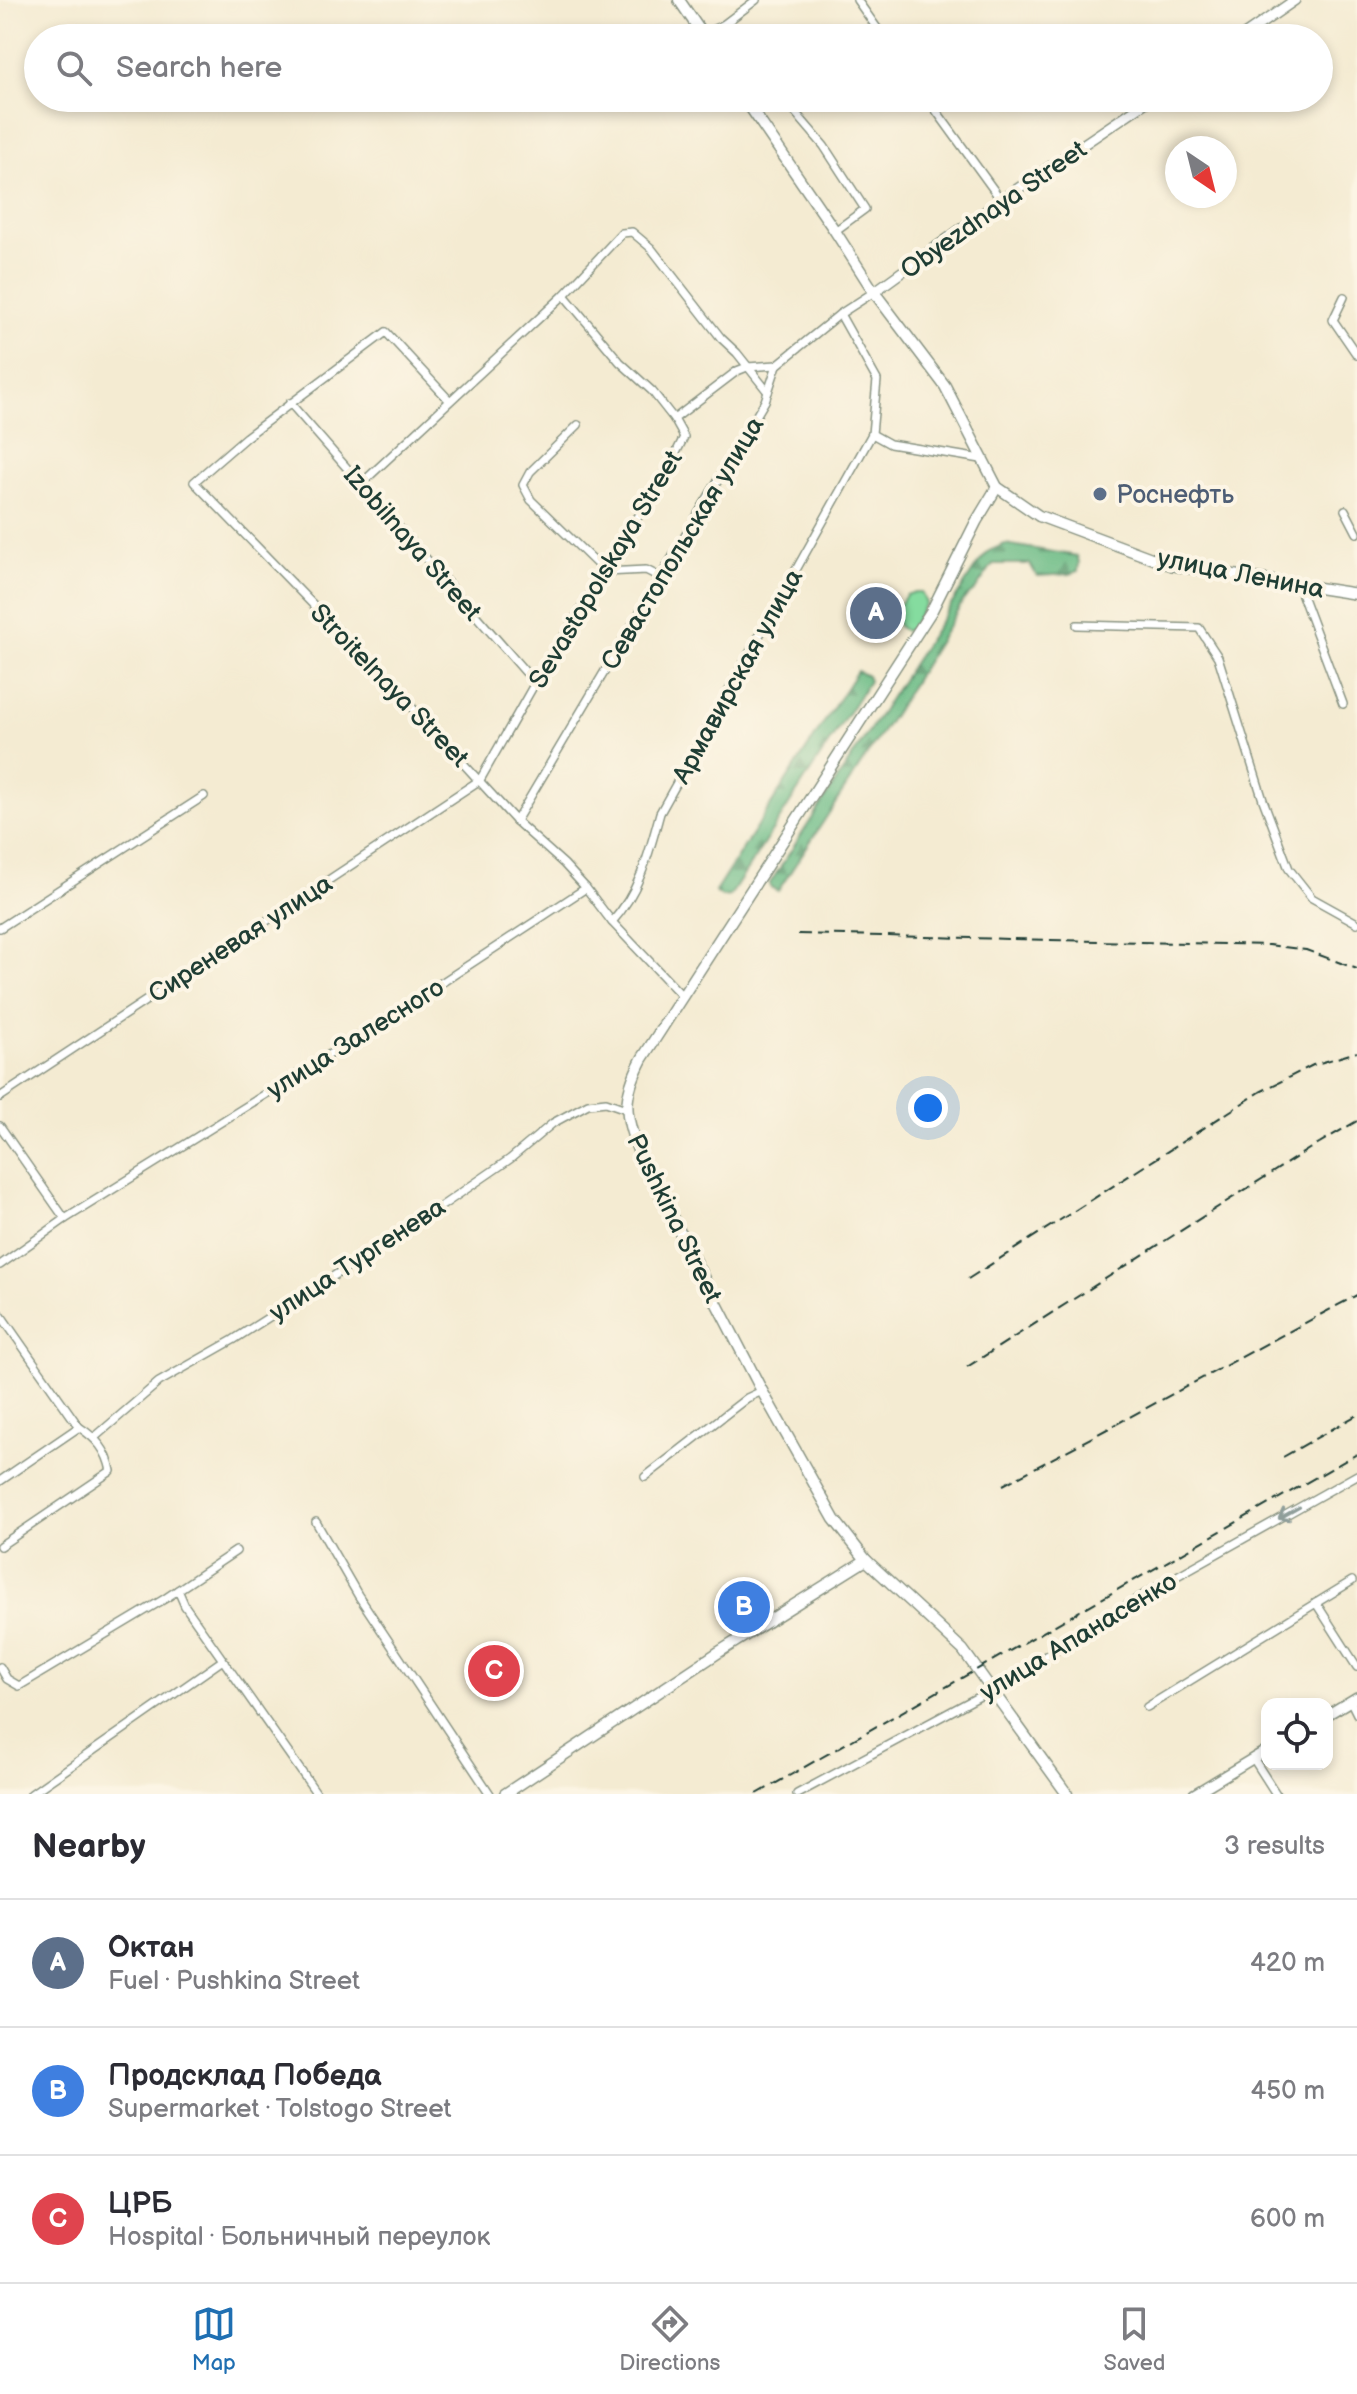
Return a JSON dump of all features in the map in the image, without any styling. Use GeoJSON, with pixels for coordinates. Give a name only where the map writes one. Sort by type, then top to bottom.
{"type":"FeatureCollection","features":[{"type":"Feature","properties":{"kind":"main road"},"geometry":{"type":"LineString","coordinates":[[679,0],[696,24]]}},
{"type":"Feature","properties":{"kind":"main road"},"geometry":{"type":"LineString","coordinates":[[753,112],[874,292],[945,386],[997,487]]}},
{"type":"Feature","properties":{"kind":"main road","name":"улица Ленина"},"geometry":{"type":"LineString","coordinates":[[997,487],[1039,516],[1170,565],[1357,594]]}},
{"type":"Feature","properties":{"kind":"main road","name":"Pushkina Street"},"geometry":{"type":"LineString","coordinates":[[997,487],[932,610],[642,1059],[630,1083],[626,1109],[639,1153],[762,1391],[834,1519],[866,1560],[963,1650],[1067,1794]]}},
{"type":"Feature","properties":{"kind":"main road"},"geometry":{"type":"LineString","coordinates":[[505,1794],[707,1660],[866,1560]]}},
{"type":"Feature","properties":{"kind":"street"},"geometry":{"type":"LineString","coordinates":[[724,24],[756,0]]}},
{"type":"Feature","properties":{"kind":"street"},"geometry":{"type":"LineString","coordinates":[[857,0],[874,24]]}},
{"type":"Feature","properties":{"kind":"street"},"geometry":{"type":"LineString","coordinates":[[1260,24],[1295,0]]}},
{"type":"Feature","properties":{"kind":"street"},"geometry":{"type":"LineString","coordinates":[[795,112],[824,146],[865,209],[835,231]]}},
{"type":"Feature","properties":{"kind":"street"},"geometry":{"type":"LineString","coordinates":[[937,112],[1001,200]]}},
{"type":"Feature","properties":{"kind":"street","name":"Obyezdnaya Street"},"geometry":{"type":"LineString","coordinates":[[874,292],[1001,200],[1131,112]]}},
{"type":"Feature","properties":{"kind":"street"},"geometry":{"type":"LineString","coordinates":[[362,483],[564,295],[622,233],[632,232],[651,248],[721,338],[768,392]]}},
{"type":"Feature","properties":{"kind":"street"},"geometry":{"type":"LineString","coordinates":[[777,365],[840,314],[874,292]]}},
{"type":"Feature","properties":{"kind":"street"},"geometry":{"type":"LineString","coordinates":[[564,295],[620,362],[652,391],[674,419]]}},
{"type":"Feature","properties":{"kind":"street"},"geometry":{"type":"LineString","coordinates":[[1344,297],[1333,320],[1357,355]]}},
{"type":"Feature","properties":{"kind":"street","name":"Армавирская улица"},"geometry":{"type":"LineString","coordinates":[[612,922],[644,871],[660,813],[872,434],[877,380],[840,314]]}},
{"type":"Feature","properties":{"kind":"street"},"geometry":{"type":"LineString","coordinates":[[290,403],[386,332],[449,400]]}},
{"type":"Feature","properties":{"kind":"street","name":"Sevastopolskaya Street"},"geometry":{"type":"LineString","coordinates":[[480,780],[684,437],[674,419],[737,371],[747,367],[777,365]]}},
{"type":"Feature","properties":{"kind":"street","name":"Севастопольская улица"},"geometry":{"type":"LineString","coordinates":[[516,821],[662,578],[768,392],[777,365]]}},
{"type":"Feature","properties":{"kind":"street","name":"Stroitelnaya Street"},"geometry":{"type":"LineString","coordinates":[[290,403],[194,482],[516,821],[586,888]]}},
{"type":"Feature","properties":{"kind":"street","name":"Izobilnaya Street"},"geometry":{"type":"LineString","coordinates":[[290,403],[535,683]]}},
{"type":"Feature","properties":{"kind":"street"},"geometry":{"type":"LineString","coordinates":[[578,425],[530,472],[523,485],[531,500],[605,572],[646,570],[662,578]]}},
{"type":"Feature","properties":{"kind":"street"},"geometry":{"type":"LineString","coordinates":[[872,434],[890,444],[981,459]]}},
{"type":"Feature","properties":{"kind":"street"},"geometry":{"type":"LineString","coordinates":[[1345,510],[1357,533]]}},
{"type":"Feature","properties":{"kind":"street"},"geometry":{"type":"LineString","coordinates":[[1299,587],[1343,704]]}},
{"type":"Feature","properties":{"kind":"street"},"geometry":{"type":"LineString","coordinates":[[1077,625],[1199,628],[1218,657],[1263,800],[1289,869],[1312,898],[1357,923]]}},
{"type":"Feature","properties":{"kind":"street","name":"Сиреневая улица"},"geometry":{"type":"LineString","coordinates":[[0,1097],[480,780]]}},
{"type":"Feature","properties":{"kind":"street"},"geometry":{"type":"LineString","coordinates":[[0,928],[204,796]]}},
{"type":"Feature","properties":{"kind":"street"},"geometry":{"type":"LineString","coordinates":[[586,888],[612,922],[683,997]]}},
{"type":"Feature","properties":{"kind":"street","name":"улица Залесного"},"geometry":{"type":"LineString","coordinates":[[0,1265],[65,1219],[375,1026],[586,888]]}},
{"type":"Feature","properties":{"kind":"street","name":"улица Тургенева"},"geometry":{"type":"LineString","coordinates":[[95,1437],[159,1382],[233,1340],[414,1225],[510,1159],[553,1123],[588,1104],[606,1102],[626,1109]]}},
{"type":"Feature","properties":{"kind":"street"},"geometry":{"type":"LineString","coordinates":[[0,1126],[65,1219]]}},
{"type":"Feature","properties":{"kind":"street"},"geometry":{"type":"LineString","coordinates":[[0,1314],[79,1427],[95,1437],[109,1457],[111,1471],[0,1546]]}},
{"type":"Feature","properties":{"kind":"street"},"geometry":{"type":"LineString","coordinates":[[645,1477],[747,1398],[762,1391]]}},
{"type":"Feature","properties":{"kind":"street"},"geometry":{"type":"LineString","coordinates":[[0,1481],[79,1427]]}},
{"type":"Feature","properties":{"kind":"street","name":"улица Апанасенко"},"geometry":{"type":"LineString","coordinates":[[797,1794],[991,1690],[1145,1594],[1357,1475]]}},
{"type":"Feature","properties":{"kind":"street"},"geometry":{"type":"LineString","coordinates":[[316,1522],[358,1595],[490,1794]]}},
{"type":"Feature","properties":{"kind":"street"},"geometry":{"type":"LineString","coordinates":[[0,1667],[7,1679],[19,1686],[178,1590],[236,1551]]}},
{"type":"Feature","properties":{"kind":"street"},"geometry":{"type":"LineString","coordinates":[[1147,1707],[1352,1581]]}},
{"type":"Feature","properties":{"kind":"street"},"geometry":{"type":"LineString","coordinates":[[178,1590],[185,1606],[317,1794]]}},
{"type":"Feature","properties":{"kind":"street"},"geometry":{"type":"LineString","coordinates":[[1316,1603],[1357,1667]]}},
{"type":"Feature","properties":{"kind":"street"},"geometry":{"type":"LineString","coordinates":[[31,1794],[223,1660]]}},
{"type":"Feature","properties":{"kind":"street"},"geometry":{"type":"LineString","coordinates":[[1333,1712],[1354,1700],[1357,1714]]}},
{"type":"Feature","properties":{"kind":"street"},"geometry":{"type":"LineString","coordinates":[[1194,1794],[1261,1753]]}},
{"type":"Feature","properties":{"kind":"street"},"geometry":{"type":"LineString","coordinates":[[1253,1758],[1276,1794]]}},
{"type":"Feature","properties":{"kind":"green space"},"geometry":{"type":"Polygon","coordinates":[[[1005,544],[1077,556],[1078,571],[1037,576],[1030,564],[993,564],[975,590],[965,598],[901,703],[778,891],[770,887],[977,565],[989,551],[1005,544]]]}},
{"type":"Feature","properties":{"kind":"green space"},"geometry":{"type":"Polygon","coordinates":[[[921,592],[926,603],[910,629],[905,631],[898,626],[896,611],[906,595],[921,592]]]}},
{"type":"Feature","properties":{"kind":"green space"},"geometry":{"type":"Polygon","coordinates":[[[857,671],[867,676],[869,681],[730,896],[722,897],[715,892],[857,671]]]}},
{"type":"Feature","properties":{"kind":"railway"},"geometry":{"type":"LineString","coordinates":[[798,934],[1269,945],[1306,950],[1357,969]]}},
{"type":"Feature","properties":{"kind":"railway"},"geometry":{"type":"LineString","coordinates":[[968,1279],[1260,1092],[1313,1065],[1357,1052]]}},
{"type":"Feature","properties":{"kind":"railway"},"geometry":{"type":"LineString","coordinates":[[967,1367],[1357,1121]]}},
{"type":"Feature","properties":{"kind":"railway"},"geometry":{"type":"LineString","coordinates":[[1003,1485],[1357,1295]]}},
{"type":"Feature","properties":{"kind":"railway"},"geometry":{"type":"LineString","coordinates":[[1283,1457],[1357,1415]]}},
{"type":"Feature","properties":{"kind":"railway"},"geometry":{"type":"LineString","coordinates":[[757,1794],[1357,1454]]}},
{"type":"Feature","properties":{"kind":"place","name":"Роснефть"},"geometry":{"type":"Point","coordinates":[1100,494]}},
{"type":"Feature","properties":{"kind":"place","name":"Октан"},"geometry":{"type":"Point","coordinates":[876,613]}},
{"type":"Feature","properties":{"kind":"place","name":"Продсклад Победа"},"geometry":{"type":"Point","coordinates":[744,1607]}},
{"type":"Feature","properties":{"kind":"place","name":"ЦРБ"},"geometry":{"type":"Point","coordinates":[494,1671]}}]}
